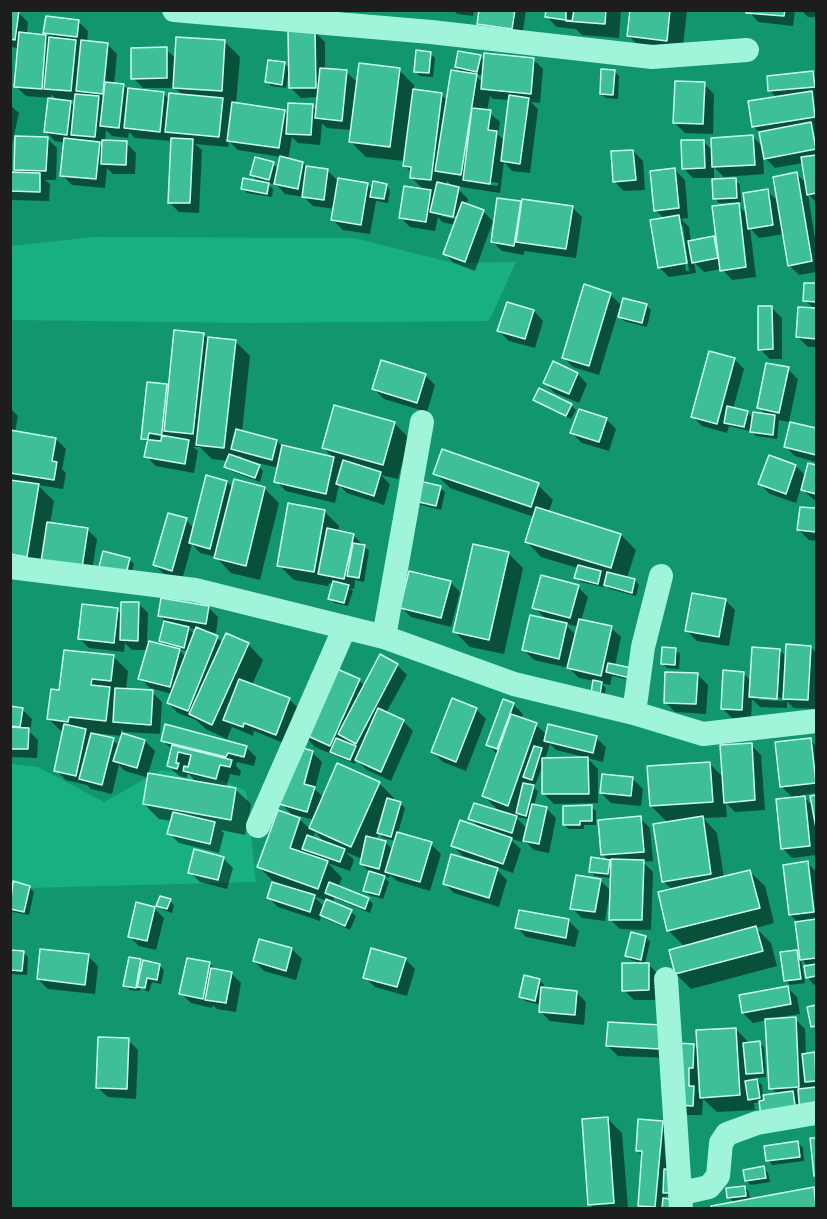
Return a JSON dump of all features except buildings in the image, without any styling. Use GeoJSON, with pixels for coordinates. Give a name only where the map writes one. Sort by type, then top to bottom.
{"type":"FeatureCollection","features":[{"type":"Feature","properties":{"kind":"street"},"geometry":{"type":"LineString","coordinates":[[174,10],[432,21],[652,57],[747,50]]}},
{"type":"Feature","properties":{"kind":"street"},"geometry":{"type":"LineString","coordinates":[[384,637],[422,422]]}},
{"type":"Feature","properties":{"kind":"street"},"geometry":{"type":"LineString","coordinates":[[10,567],[195,590],[384,637],[514,684],[634,713],[703,734],[816,721]]}},
{"type":"Feature","properties":{"kind":"street"},"geometry":{"type":"LineString","coordinates":[[634,713],[643,647],[661,576]]}},
{"type":"Feature","properties":{"kind":"street"},"geometry":{"type":"LineString","coordinates":[[258,826],[345,627]]}},
{"type":"Feature","properties":{"kind":"street"},"geometry":{"type":"LineString","coordinates":[[666,979],[681,1201],[709,1187],[718,1176],[721,1143],[727,1134],[757,1123],[816,1113]]}},
{"type":"Feature","properties":{"kind":"green space"},"geometry":{"type":"Polygon","coordinates":[[[94,237],[354,238],[453,263],[516,262],[489,321],[250,323],[11,320],[11,246],[94,237]]]}},
{"type":"Feature","properties":{"kind":"green space"},"geometry":{"type":"Polygon","coordinates":[[[11,764],[38,767],[104,802],[161,770],[223,781],[246,791],[256,882],[27,888],[11,879],[11,764]]]}}]}
